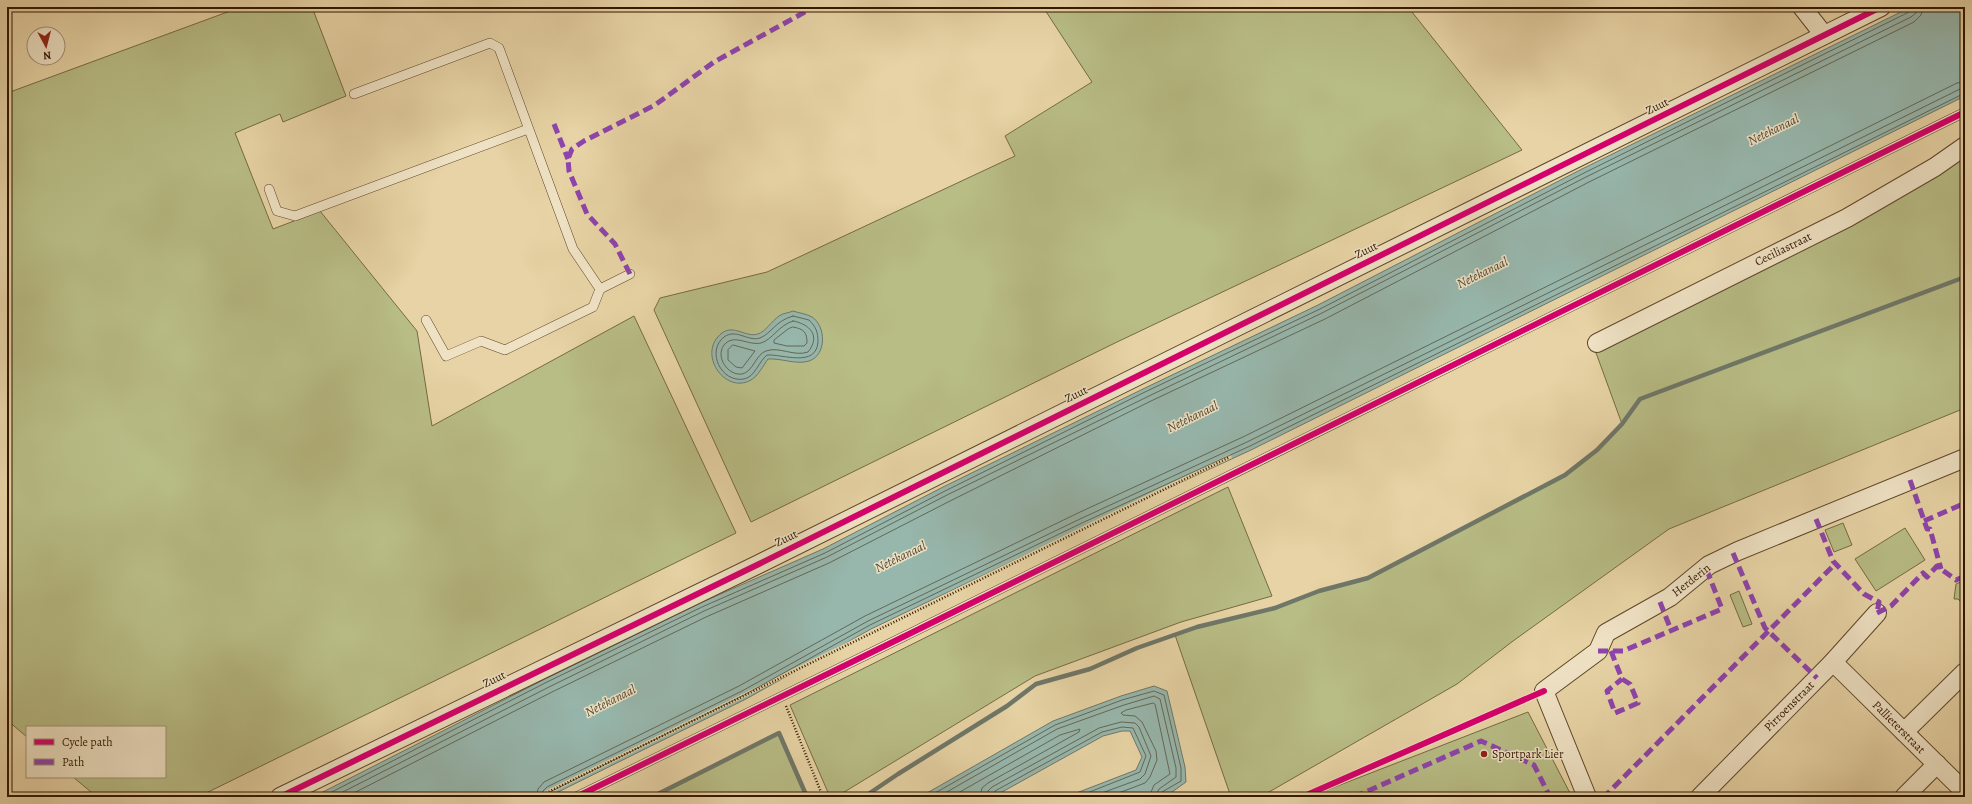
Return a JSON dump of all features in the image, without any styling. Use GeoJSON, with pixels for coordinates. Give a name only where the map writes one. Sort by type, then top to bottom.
{"type":"FeatureCollection","features":[{"type":"Feature","properties":{"kind":"street"},"geometry":{"type":"LineString","coordinates":[[1802,7],[1824,35]]}},
{"type":"Feature","properties":{"kind":"street","name":"Zuut"},"geometry":{"type":"LineString","coordinates":[[280,797],[759,564],[1880,7]]}},
{"type":"Feature","properties":{"kind":"street","name":"Ceciliastraat"},"geometry":{"type":"LineString","coordinates":[[1597,343],[1847,218],[1935,167],[1965,146]]}},
{"type":"Feature","properties":{"kind":"street","name":"Herderin"},"geometry":{"type":"LineString","coordinates":[[1587,797],[1544,691],[1598,652],[1606,632],[1670,597],[1715,562],[1965,458]]}},
{"type":"Feature","properties":{"kind":"street","name":"Pirroenstraat"},"geometry":{"type":"LineString","coordinates":[[1700,797],[1833,662],[1877,613]]}},
{"type":"Feature","properties":{"kind":"street","name":"Pallieterstraat"},"geometry":{"type":"LineString","coordinates":[[1833,662],[1965,792]]}},
{"type":"Feature","properties":{"kind":"street"},"geometry":{"type":"LineString","coordinates":[[1904,732],[1965,672]]}},
{"type":"Feature","properties":{"kind":"street"},"geometry":{"type":"LineString","coordinates":[[1904,797],[1937,764]]}},
{"type":"Feature","properties":{"kind":"lane"},"geometry":{"type":"LineString","coordinates":[[354,94],[490,43],[499,48],[573,249],[600,288]]}},
{"type":"Feature","properties":{"kind":"lane"},"geometry":{"type":"LineString","coordinates":[[576,797],[1965,112]]}},
{"type":"Feature","properties":{"kind":"lane"},"geometry":{"type":"LineString","coordinates":[[269,189],[277,211],[295,216],[528,128]]}},
{"type":"Feature","properties":{"kind":"lane"},"geometry":{"type":"LineString","coordinates":[[426,320],[446,356],[481,341],[505,350],[592,307],[600,288],[630,274]]}},
{"type":"Feature","properties":{"kind":"path"},"geometry":{"type":"LineString","coordinates":[[538,797],[1230,457]]}},
{"type":"Feature","properties":{"kind":"path"},"geometry":{"type":"LineString","coordinates":[[782,696],[823,797]]}},
{"type":"Feature","properties":{"kind":"green space"},"geometry":{"type":"Polygon","coordinates":[[[241,7],[312,7],[346,96],[283,122],[280,114],[235,133],[273,229],[320,211],[417,331],[432,426],[634,316],[736,533],[198,797],[97,797],[74,778],[166,778],[166,726],[26,726],[26,736],[7,720],[7,100],[10,92],[241,7]]]}},
{"type":"Feature","properties":{"kind":"green space"},"geometry":{"type":"Polygon","coordinates":[[[1043,7],[1408,7],[1522,150],[1117,342],[751,522],[654,310],[660,298],[767,272],[1015,156],[1005,136],[1092,82],[1043,7]]]}},
{"type":"Feature","properties":{"kind":"green space"},"geometry":{"type":"Polygon","coordinates":[[[1965,155],[1965,408],[1669,529],[1513,641],[1457,684],[1269,792],[1256,797],[1231,797],[1175,635],[1197,627],[1275,608],[1319,591],[1368,578],[1565,475],[1597,450],[1622,424],[1595,350],[1965,155]]]}},
{"type":"Feature","properties":{"kind":"green space"},"geometry":{"type":"Polygon","coordinates":[[[1228,487],[1272,596],[1181,622],[1035,676],[836,797],[830,797],[790,705],[1228,487]]]}},
{"type":"Feature","properties":{"kind":"green space"},"geometry":{"type":"Polygon","coordinates":[[[1843,523],[1852,545],[1834,552],[1825,530],[1843,523]]]}},
{"type":"Feature","properties":{"kind":"green space"},"geometry":{"type":"Polygon","coordinates":[[[1905,528],[1925,560],[1876,591],[1855,559],[1905,528]]]}},
{"type":"Feature","properties":{"kind":"green space"},"geometry":{"type":"Polygon","coordinates":[[[1965,580],[1965,606],[1958,599],[1954,599],[1956,584],[1965,580]]]}},
{"type":"Feature","properties":{"kind":"green space"},"geometry":{"type":"Polygon","coordinates":[[[1739,591],[1752,624],[1743,627],[1730,595],[1739,591]]]}},
{"type":"Feature","properties":{"kind":"green space","name":"Sportpark Lier"},"geometry":{"type":"Polygon","coordinates":[[[1528,712],[1572,797],[1309,797],[1528,712]]]}},
{"type":"Feature","properties":{"kind":"green space"},"geometry":{"type":"Polygon","coordinates":[[[779,733],[807,797],[652,797],[779,733]]]}},
{"type":"Feature","properties":{"kind":"water","name":"Netekanaal"},"geometry":{"type":"Polygon","coordinates":[[[1911,7],[1965,7],[1965,96],[1251,450],[1084,527],[871,629],[746,699],[548,797],[313,797],[545,679],[700,603],[823,549],[943,487],[1318,305],[1582,169],[1911,7]]]}},
{"type":"Feature","properties":{"kind":"water"},"geometry":{"type":"Polygon","coordinates":[[[793,311],[812,317],[817,321],[820,327],[822,333],[822,347],[815,358],[804,362],[768,359],[754,378],[741,383],[732,382],[717,370],[713,361],[712,351],[715,341],[722,333],[736,330],[754,335],[758,334],[782,314],[793,311]]]}},
{"type":"Feature","properties":{"kind":"water"},"geometry":{"type":"Polygon","coordinates":[[[1154,686],[1167,691],[1185,767],[1186,782],[1172,792],[1160,797],[1066,797],[1136,770],[1142,757],[1130,731],[1122,731],[1103,736],[993,797],[920,797],[1053,721],[1121,696],[1154,686]]]}},
{"type":"Feature","properties":{"kind":"pier"},"geometry":{"type":"Polygon","coordinates":[[[1230,454],[1232,458],[872,631],[808,666],[543,797],[533,797],[1230,454]]]}},
{"type":"Feature","properties":{"kind":"waterway"},"geometry":{"type":"LineString","coordinates":[[864,797],[1007,706],[1036,684],[1090,669],[1137,648],[1197,627],[1275,608],[1319,591],[1368,578],[1565,475],[1597,450],[1622,424],[1640,399],[1965,277]]}},
{"type":"Feature","properties":{"kind":"waterway"},"geometry":{"type":"LineString","coordinates":[[652,797],[779,733],[807,797]]}},
{"type":"Feature","properties":{"kind":"marked path"},"geometry":{"type":"LineString","coordinates":[[630,274],[615,244],[587,214],[569,171],[568,159],[572,149],[584,141],[655,105],[714,62],[814,7]]}},
{"type":"Feature","properties":{"kind":"marked path"},"geometry":{"type":"LineString","coordinates":[[554,124],[568,159]]}},
{"type":"Feature","properties":{"kind":"marked path"},"geometry":{"type":"LineString","coordinates":[[1910,480],[1927,529],[1930,529],[1941,569]]}},
{"type":"Feature","properties":{"kind":"marked path"},"geometry":{"type":"LineString","coordinates":[[1924,521],[1965,503]]}},
{"type":"Feature","properties":{"kind":"marked path"},"geometry":{"type":"LineString","coordinates":[[1816,519],[1833,561],[1864,594],[1879,602],[1877,613]]}},
{"type":"Feature","properties":{"kind":"marked path"},"geometry":{"type":"LineString","coordinates":[[1733,553],[1765,628],[1817,678]]}},
{"type":"Feature","properties":{"kind":"marked path"},"geometry":{"type":"LineString","coordinates":[[1602,797],[1605,796],[1836,563]]}},
{"type":"Feature","properties":{"kind":"marked path"},"geometry":{"type":"LineString","coordinates":[[1877,613],[1891,606],[1923,573],[1927,577],[1937,566],[1956,580],[1965,576]]}},
{"type":"Feature","properties":{"kind":"marked path"},"geometry":{"type":"LineString","coordinates":[[1598,651],[1623,651],[1722,609],[1706,568]]}},
{"type":"Feature","properties":{"kind":"marked path"},"geometry":{"type":"LineString","coordinates":[[1660,602],[1671,630]]}},
{"type":"Feature","properties":{"kind":"marked path"},"geometry":{"type":"LineString","coordinates":[[1611,651],[1622,679],[1630,684],[1638,703],[1615,713],[1607,691],[1622,679]]}},
{"type":"Feature","properties":{"kind":"marked path"},"geometry":{"type":"LineString","coordinates":[[1354,797],[1481,741],[1534,765],[1550,797]]}},
{"type":"Feature","properties":{"kind":"cycle path"},"geometry":{"type":"LineString","coordinates":[[280,797],[759,564],[1881,7]]}},
{"type":"Feature","properties":{"kind":"cycle path"},"geometry":{"type":"LineString","coordinates":[[576,797],[1965,112]]}},
{"type":"Feature","properties":{"kind":"cycle path"},"geometry":{"type":"LineString","coordinates":[[1302,797],[1544,691]]}},
{"type":"Feature","properties":{"kind":"place","name":"Sportpark Lier"},"geometry":{"type":"Point","coordinates":[1484,754]}}]}
